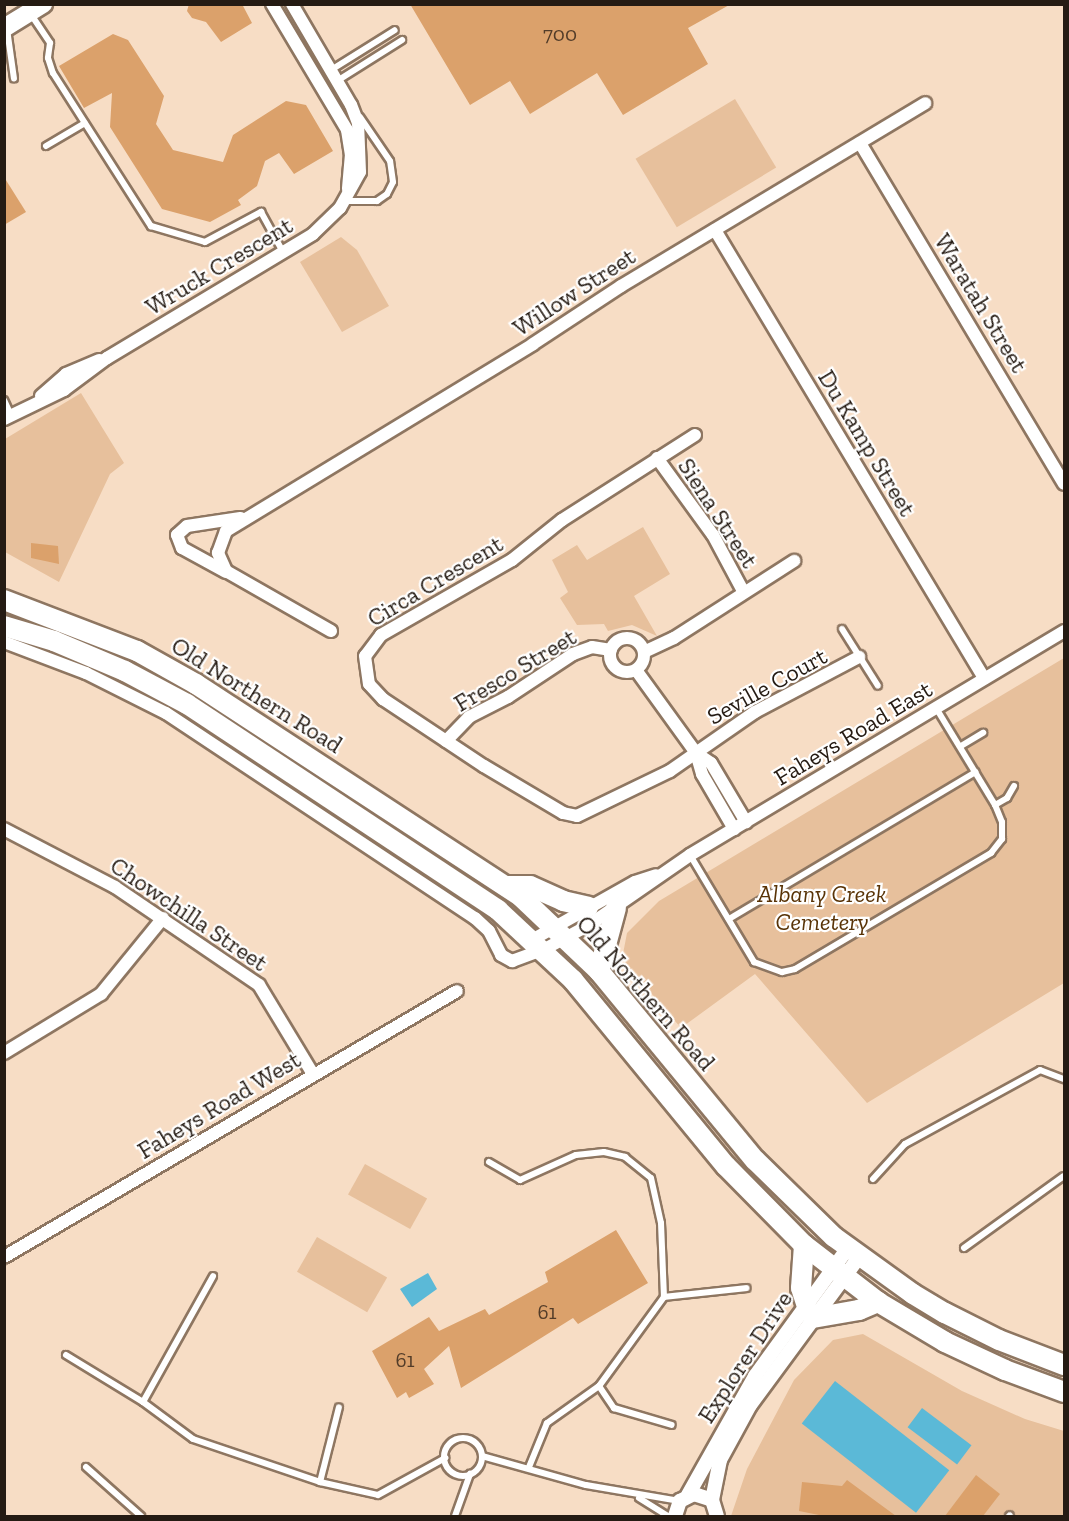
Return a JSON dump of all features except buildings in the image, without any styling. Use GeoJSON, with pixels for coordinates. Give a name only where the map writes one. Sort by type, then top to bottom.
{"type":"FeatureCollection","features":[{"type":"Feature","properties":{"kind":"highway","name":"Old Northern Road"},"geometry":{"type":"LineString","coordinates":[[4,600],[137,651],[196,684],[506,886],[560,932],[599,971],[755,1160],[853,1253],[945,1312],[999,1340],[1065,1365]]}},
{"type":"Feature","properties":{"kind":"highway","name":"Old Northern Road"},"geometry":{"type":"LineString","coordinates":[[4,626],[54,641],[125,671],[187,704],[449,876],[538,945],[596,1006],[748,1191],[804,1245],[879,1302],[973,1356],[1065,1392]]}},
{"type":"Feature","properties":{"kind":"highway"},"geometry":{"type":"LineString","coordinates":[[506,886],[530,886],[562,901],[588,907]]}},
{"type":"Feature","properties":{"kind":"highway"},"geometry":{"type":"LineString","coordinates":[[599,971],[616,909]]}},
{"type":"Feature","properties":{"kind":"highway"},"geometry":{"type":"LineString","coordinates":[[804,1245],[801,1288],[809,1311],[859,1310],[879,1302]]}},
{"type":"Feature","properties":{"kind":"main road"},"geometry":{"type":"LineString","coordinates":[[5,27],[36,9]]}},
{"type":"Feature","properties":{"kind":"street"},"geometry":{"type":"LineString","coordinates":[[292,5],[275,9],[344,122],[350,144],[351,165],[345,201]]}},
{"type":"Feature","properties":{"kind":"street","name":"Wruck Crescent"},"geometry":{"type":"LineString","coordinates":[[8,417],[35,401],[64,390],[107,358],[322,228],[345,201],[358,177],[361,163],[359,129],[351,105],[292,5]]}},
{"type":"Feature","properties":{"kind":"street"},"geometry":{"type":"LineString","coordinates":[[287,28],[301,20]]}},
{"type":"Feature","properties":{"kind":"street"},"geometry":{"type":"LineString","coordinates":[[321,83],[334,75]]}},
{"type":"Feature","properties":{"kind":"street","name":"Willow Street"},"geometry":{"type":"LineString","coordinates":[[229,574],[219,560],[218,545],[226,531],[246,517],[926,103]]}},
{"type":"Feature","properties":{"kind":"street","name":"Waratah Street"},"geometry":{"type":"LineString","coordinates":[[861,143],[1065,484]]}},
{"type":"Feature","properties":{"kind":"street","name":"Du Kamp Street"},"geometry":{"type":"LineString","coordinates":[[715,230],[984,678]]}},
{"type":"Feature","properties":{"kind":"street","name":"Circa Crescent"},"geometry":{"type":"LineString","coordinates":[[695,435],[562,520],[512,560],[370,646],[364,671],[375,692],[446,741],[563,813],[575,816],[640,787],[696,753]]}},
{"type":"Feature","properties":{"kind":"street","name":"Siena Street"},"geometry":{"type":"LineString","coordinates":[[657,458],[713,535],[743,591]]}},
{"type":"Feature","properties":{"kind":"street","name":"Willow Street"},"geometry":{"type":"LineString","coordinates":[[246,517],[187,526],[177,535],[182,548],[331,631]]}},
{"type":"Feature","properties":{"kind":"street"},"geometry":{"type":"LineString","coordinates":[[746,822],[711,764],[696,753],[636,670],[644,661],[644,652],[686,630],[743,591],[794,561]]}},
{"type":"Feature","properties":{"kind":"street","name":"Faheys Road East"},"geometry":{"type":"LineString","coordinates":[[538,945],[560,932],[616,909],[663,872],[690,855],[1065,631]]}},
{"type":"Feature","properties":{"kind":"street","name":"Fresco Street"},"geometry":{"type":"LineString","coordinates":[[636,670],[626,673],[616,669],[610,660],[611,650],[618,641],[628,638],[639,642],[644,652]]}},
{"type":"Feature","properties":{"kind":"street","name":"Old Northern Road"},"geometry":{"type":"LineString","coordinates":[[4,642],[86,673],[166,713],[475,918],[489,931],[506,959],[518,961],[538,945]]}},
{"type":"Feature","properties":{"kind":"street","name":"Fresco Street"},"geometry":{"type":"LineString","coordinates":[[446,741],[469,717],[508,697],[573,654],[592,647],[611,650]]}},
{"type":"Feature","properties":{"kind":"street","name":"Seville Court"},"geometry":{"type":"LineString","coordinates":[[696,753],[755,712],[859,657]]}},
{"type":"Feature","properties":{"kind":"street"},"geometry":{"type":"LineString","coordinates":[[696,753],[702,774],[734,829]]}},
{"type":"Feature","properties":{"kind":"street","name":"Chowchilla Street"},"geometry":{"type":"LineString","coordinates":[[4,829],[78,865],[163,918],[259,985],[313,1074]]}},
{"type":"Feature","properties":{"kind":"street","name":"Faheys Road East"},"geometry":{"type":"LineString","coordinates":[[560,932],[588,907],[663,872]]}},
{"type":"Feature","properties":{"kind":"street"},"geometry":{"type":"LineString","coordinates":[[4,1053],[101,994],[163,918]]}},
{"type":"Feature","properties":{"kind":"street","name":"Faheys Road West"},"geometry":{"type":"LineString","coordinates":[[4,1257],[457,991]]}},
{"type":"Feature","properties":{"kind":"street","name":"Explorer Drive"},"geometry":{"type":"LineString","coordinates":[[675,1516],[741,1400],[853,1253]]}},
{"type":"Feature","properties":{"kind":"street","name":"Explorer Drive"},"geometry":{"type":"LineString","coordinates":[[712,1500],[715,1478],[731,1438],[809,1311]]}},
{"type":"Feature","properties":{"kind":"street"},"geometry":{"type":"LineString","coordinates":[[684,1498],[700,1494],[712,1500],[717,1516]]}},
{"type":"Feature","properties":{"kind":"lane"},"geometry":{"type":"LineString","coordinates":[[36,9],[50,43],[48,58],[53,73],[151,226],[205,242],[261,212],[283,252]]}},
{"type":"Feature","properties":{"kind":"lane"},"geometry":{"type":"LineString","coordinates":[[5,27],[14,79]]}},
{"type":"Feature","properties":{"kind":"lane"},"geometry":{"type":"LineString","coordinates":[[334,75],[395,30]]}},
{"type":"Feature","properties":{"kind":"lane"},"geometry":{"type":"LineString","coordinates":[[334,75],[402,40]]}},
{"type":"Feature","properties":{"kind":"lane"},"geometry":{"type":"LineString","coordinates":[[345,201],[380,199],[389,191],[394,178],[388,156],[351,105]]}},
{"type":"Feature","properties":{"kind":"lane"},"geometry":{"type":"LineString","coordinates":[[46,146],[85,123]]}},
{"type":"Feature","properties":{"kind":"lane"},"geometry":{"type":"LineString","coordinates":[[4,400],[8,417]]}},
{"type":"Feature","properties":{"kind":"lane","name":"Seville Court"},"geometry":{"type":"LineString","coordinates":[[842,629],[878,686]]}},
{"type":"Feature","properties":{"kind":"lane"},"geometry":{"type":"LineString","coordinates":[[690,855],[754,962],[774,971],[795,969],[992,853],[1002,839],[1002,822],[996,805],[936,708]]}},
{"type":"Feature","properties":{"kind":"lane"},"geometry":{"type":"LineString","coordinates":[[961,746],[982,733]]}},
{"type":"Feature","properties":{"kind":"lane"},"geometry":{"type":"LineString","coordinates":[[729,920],[976,771]]}},
{"type":"Feature","properties":{"kind":"lane"},"geometry":{"type":"LineString","coordinates":[[996,805],[1007,798],[1014,786]]}},
{"type":"Feature","properties":{"kind":"lane"},"geometry":{"type":"LineString","coordinates":[[873,1179],[905,1144],[1040,1070],[1065,1079]]}},
{"type":"Feature","properties":{"kind":"lane"},"geometry":{"type":"LineString","coordinates":[[489,1162],[520,1180],[576,1155],[604,1152],[625,1157],[651,1178],[661,1223],[664,1297],[599,1386],[547,1423],[529,1467]]}},
{"type":"Feature","properties":{"kind":"lane"},"geometry":{"type":"LineString","coordinates":[[964,1248],[1065,1176]]}},
{"type":"Feature","properties":{"kind":"lane"},"geometry":{"type":"LineString","coordinates":[[143,1402],[213,1276]]}},
{"type":"Feature","properties":{"kind":"lane"},"geometry":{"type":"LineString","coordinates":[[664,1297],[747,1288]]}},
{"type":"Feature","properties":{"kind":"lane"},"geometry":{"type":"LineString","coordinates":[[66,1354],[143,1402],[193,1439],[320,1482],[378,1495],[445,1458]]}},
{"type":"Feature","properties":{"kind":"lane"},"geometry":{"type":"LineString","coordinates":[[599,1386],[614,1408],[672,1425]]}},
{"type":"Feature","properties":{"kind":"lane"},"geometry":{"type":"LineString","coordinates":[[320,1482],[339,1407]]}},
{"type":"Feature","properties":{"kind":"lane"},"geometry":{"type":"LineString","coordinates":[[455,1516],[470,1474],[480,1465],[482,1456],[474,1441],[461,1438],[449,1445],[445,1458],[452,1472],[470,1474]]}},
{"type":"Feature","properties":{"kind":"lane"},"geometry":{"type":"LineString","coordinates":[[482,1456],[636,1497],[684,1498]]}},
{"type":"Feature","properties":{"kind":"lane"},"geometry":{"type":"LineString","coordinates":[[86,1467],[141,1516]]}},
{"type":"Feature","properties":{"kind":"lane"},"geometry":{"type":"LineString","coordinates":[[636,1497],[668,1516]]}},
{"type":"Feature","properties":{"kind":"green space"},"geometry":{"type":"Polygon","coordinates":[[[735,99],[776,168],[677,227],[636,159],[735,99]]]}},
{"type":"Feature","properties":{"kind":"green space"},"geometry":{"type":"Polygon","coordinates":[[[341,237],[357,250],[389,306],[342,332],[300,262],[341,237]]]}},
{"type":"Feature","properties":{"kind":"green space"},"geometry":{"type":"Polygon","coordinates":[[[81,393],[124,463],[110,474],[59,582],[5,552],[5,439],[81,393]]]}},
{"type":"Feature","properties":{"kind":"green space"},"geometry":{"type":"Polygon","coordinates":[[[643,527],[670,574],[634,596],[657,636],[632,625],[608,631],[604,624],[577,625],[560,598],[568,592],[552,560],[577,545],[587,560],[643,527]]]}},
{"type":"Feature","properties":{"kind":"green space","name":"Albany Creek Cemetery"},"geometry":{"type":"Polygon","coordinates":[[[1064,658],[1064,983],[867,1103],[755,974],[681,1028],[622,959],[627,933],[659,901],[1064,658]]]}},
{"type":"Feature","properties":{"kind":"green space"},"geometry":{"type":"Polygon","coordinates":[[[365,1164],[427,1198],[410,1229],[348,1195],[365,1164]]]}},
{"type":"Feature","properties":{"kind":"green space"},"geometry":{"type":"Polygon","coordinates":[[[317,1237],[387,1278],[367,1312],[297,1272],[317,1237]]]}},
{"type":"Feature","properties":{"kind":"green space"},"geometry":{"type":"Polygon","coordinates":[[[863,1334],[962,1391],[1025,1419],[1064,1431],[1064,1516],[731,1516],[747,1469],[794,1380],[833,1340],[863,1334]]]}},
{"type":"Feature","properties":{"kind":"water"},"geometry":{"type":"Polygon","coordinates":[[[428,1273],[437,1289],[412,1307],[400,1289],[428,1273]]]}},
{"type":"Feature","properties":{"kind":"water"},"geometry":{"type":"Polygon","coordinates":[[[835,1381],[949,1470],[916,1513],[802,1424],[835,1381]]]}},
{"type":"Feature","properties":{"kind":"water"},"geometry":{"type":"Polygon","coordinates":[[[922,1408],[972,1445],[957,1464],[908,1427],[922,1408]]]}}]}
